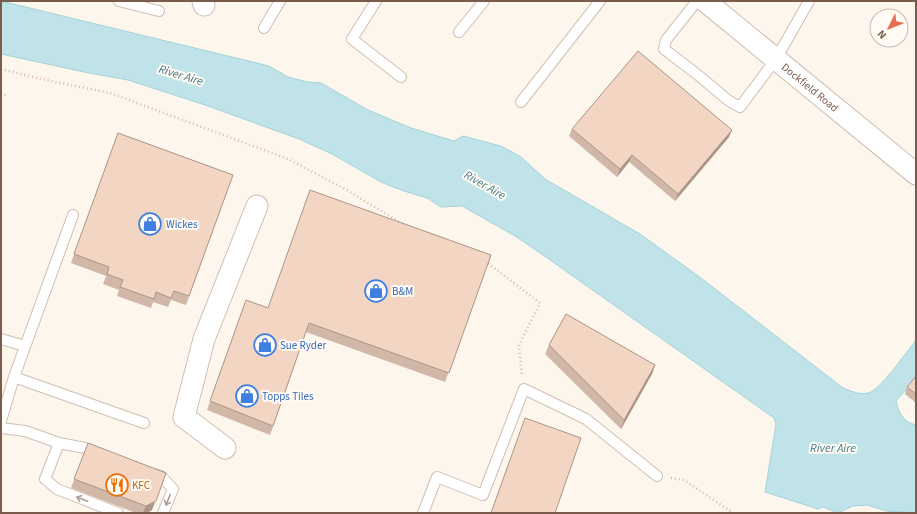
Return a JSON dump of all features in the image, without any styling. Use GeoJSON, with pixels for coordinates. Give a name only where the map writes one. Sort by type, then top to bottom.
{"type":"FeatureCollection","features":[{"type":"Feature","properties":{"kind":"street","name":"Dockfield Road"},"geometry":{"type":"LineString","coordinates":[[705,1],[916,174]]}},
{"type":"Feature","properties":{"kind":"street"},"geometry":{"type":"LineString","coordinates":[[225,448],[184,417],[204,339],[257,206]]}},
{"type":"Feature","properties":{"kind":"lane"},"geometry":{"type":"LineString","coordinates":[[119,1],[159,11]]}},
{"type":"Feature","properties":{"kind":"lane"},"geometry":{"type":"LineString","coordinates":[[264,28],[280,1]]}},
{"type":"Feature","properties":{"kind":"lane"},"geometry":{"type":"LineString","coordinates":[[376,1],[352,39],[401,77]]}},
{"type":"Feature","properties":{"kind":"lane"},"geometry":{"type":"LineString","coordinates":[[459,32],[484,1]]}},
{"type":"Feature","properties":{"kind":"lane"},"geometry":{"type":"LineString","coordinates":[[521,102],[600,1]]}},
{"type":"Feature","properties":{"kind":"lane"},"geometry":{"type":"LineString","coordinates":[[697,1],[666,40],[664,49],[729,101],[740,107],[776,59],[809,1]]}},
{"type":"Feature","properties":{"kind":"lane"},"geometry":{"type":"LineString","coordinates":[[1,422],[14,377],[73,215]]}},
{"type":"Feature","properties":{"kind":"lane"},"geometry":{"type":"LineString","coordinates":[[1,339],[25,346]]}},
{"type":"Feature","properties":{"kind":"lane"},"geometry":{"type":"LineString","coordinates":[[14,377],[144,423]]}},
{"type":"Feature","properties":{"kind":"lane"},"geometry":{"type":"LineString","coordinates":[[424,513],[437,477],[483,495],[524,388],[586,419],[657,476]]}},
{"type":"Feature","properties":{"kind":"lane"},"geometry":{"type":"LineString","coordinates":[[1,428],[25,431],[59,443],[85,448],[106,456]]}},
{"type":"Feature","properties":{"kind":"lane"},"geometry":{"type":"LineString","coordinates":[[59,443],[45,479],[57,489],[118,513]]}},
{"type":"Feature","properties":{"kind":"lane"},"geometry":{"type":"LineString","coordinates":[[147,471],[161,476],[173,489],[163,513]]}},
{"type":"Feature","properties":{"kind":"path"},"geometry":{"type":"LineString","coordinates":[[1,69],[46,80],[110,92],[288,159],[345,189],[410,228]]}},
{"type":"Feature","properties":{"kind":"path"},"geometry":{"type":"LineString","coordinates":[[1,94],[8,96]]}},
{"type":"Feature","properties":{"kind":"path"},"geometry":{"type":"LineString","coordinates":[[480,259],[488,262],[540,303],[519,345],[524,388]]}},
{"type":"Feature","properties":{"kind":"path"},"geometry":{"type":"LineString","coordinates":[[657,476],[684,480],[733,513]]}},
{"type":"Feature","properties":{"kind":"water","name":"River Aire"},"geometry":{"type":"Polygon","coordinates":[[[1,1],[269,66],[288,77],[308,82],[321,83],[368,110],[411,128],[454,141],[463,136],[501,146],[521,157],[545,179],[640,234],[701,278],[843,388],[861,393],[873,391],[886,378],[916,340],[916,378],[896,401],[902,416],[908,422],[916,425],[916,513],[886,511],[867,505],[853,506],[838,513],[823,507],[818,509],[765,492],[776,424],[774,418],[515,236],[462,206],[441,207],[427,198],[383,183],[332,154],[299,139],[205,105],[128,80],[1,54],[1,1]]]}},
{"type":"Feature","properties":{"kind":"building"},"geometry":{"type":"Polygon","coordinates":[[[638,51],[732,130],[678,194],[632,155],[620,169],[572,129],[638,51]]]}},
{"type":"Feature","properties":{"kind":"building","name":"Wickes"},"geometry":{"type":"Polygon","coordinates":[[[118,133],[233,175],[189,296],[174,291],[171,298],[156,292],[154,299],[120,287],[123,280],[107,274],[109,267],[74,254],[118,133]]]}},
{"type":"Feature","properties":{"kind":"building","name":"B&M"},"geometry":{"type":"Polygon","coordinates":[[[310,190],[491,255],[449,373],[309,323],[273,426],[210,401],[246,300],[268,308],[310,190]]]}},
{"type":"Feature","properties":{"kind":"building"},"geometry":{"type":"Polygon","coordinates":[[[566,314],[655,365],[624,420],[549,345],[566,314]]]}},
{"type":"Feature","properties":{"kind":"building"},"geometry":{"type":"Polygon","coordinates":[[[916,376],[916,394],[907,387],[916,376]]]}},
{"type":"Feature","properties":{"kind":"building"},"geometry":{"type":"Polygon","coordinates":[[[525,418],[581,438],[555,513],[491,513],[525,418]]]}},
{"type":"Feature","properties":{"kind":"building","name":"KFC"},"geometry":{"type":"Polygon","coordinates":[[[88,443],[166,473],[156,501],[146,506],[74,479],[88,443]]]}},
{"type":"Feature","properties":{"kind":"place","name":"Wickes"},"geometry":{"type":"Point","coordinates":[150,224]}},
{"type":"Feature","properties":{"kind":"place","name":"B&M"},"geometry":{"type":"Point","coordinates":[376,291]}},
{"type":"Feature","properties":{"kind":"place","name":"Sue Ryder"},"geometry":{"type":"Point","coordinates":[265,345]}},
{"type":"Feature","properties":{"kind":"place","name":"Topps Tiles"},"geometry":{"type":"Point","coordinates":[247,396]}},
{"type":"Feature","properties":{"kind":"place","name":"KFC"},"geometry":{"type":"Point","coordinates":[117,485]}}]}
